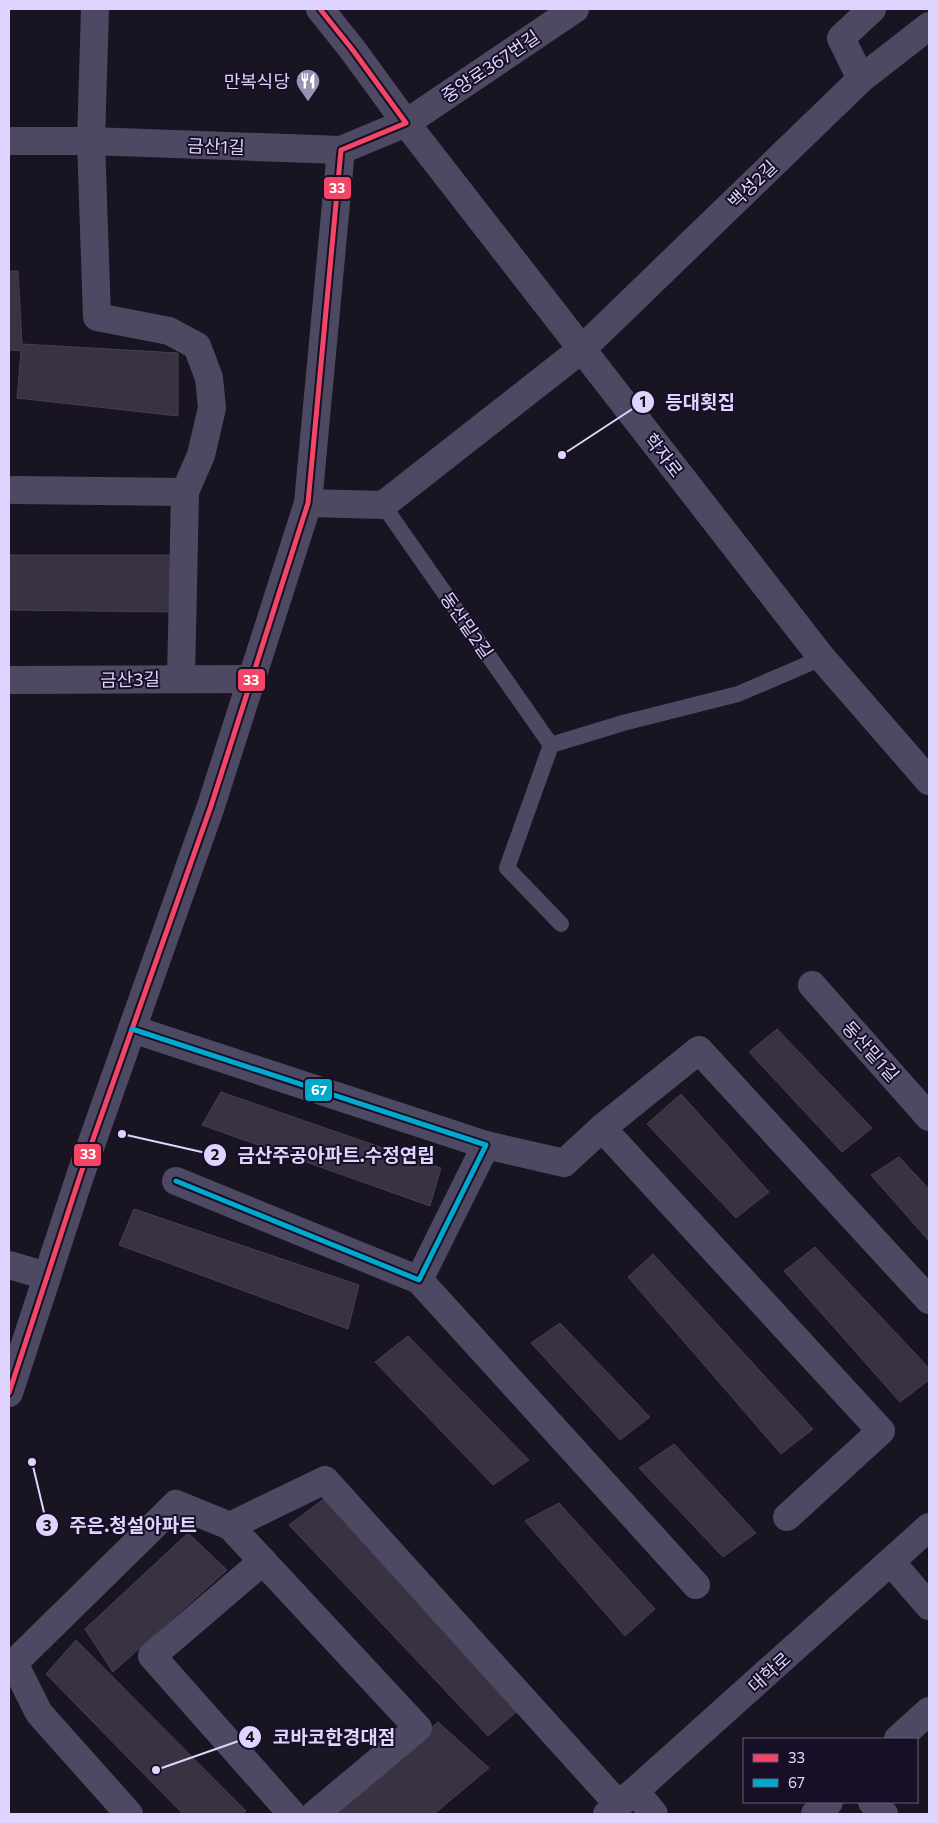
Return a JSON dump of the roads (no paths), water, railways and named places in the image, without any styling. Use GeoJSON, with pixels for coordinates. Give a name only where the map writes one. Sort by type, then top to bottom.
{"type":"FeatureCollection","features":[{"type":"Feature","properties":{"kind":"street"},"geometry":{"type":"LineString","coordinates":[[95,9],[91,141],[97,317],[169,331],[196,346],[209,378],[212,408],[201,455],[185,492],[181,679]]}},
{"type":"Feature","properties":{"kind":"street","name":"학자로"},"geometry":{"type":"LineString","coordinates":[[320,9],[406,123],[822,658],[929,780]]}},
{"type":"Feature","properties":{"kind":"street","name":"중앙로367번길"},"geometry":{"type":"LineString","coordinates":[[341,150],[406,123],[575,9]]}},
{"type":"Feature","properties":{"kind":"street"},"geometry":{"type":"LineString","coordinates":[[861,79],[841,38],[872,9]]}},
{"type":"Feature","properties":{"kind":"street","name":"백성2길"},"geometry":{"type":"LineString","coordinates":[[582,349],[861,79],[929,26]]}},
{"type":"Feature","properties":{"kind":"street","name":"금산1길"},"geometry":{"type":"LineString","coordinates":[[9,141],[91,141],[341,150]]}},
{"type":"Feature","properties":{"kind":"street"},"geometry":{"type":"LineString","coordinates":[[9,1393],[80,1176],[211,806],[308,503],[341,150]]}},
{"type":"Feature","properties":{"kind":"street"},"geometry":{"type":"LineString","coordinates":[[308,503],[383,505],[582,349]]}},
{"type":"Feature","properties":{"kind":"street"},"geometry":{"type":"LineString","coordinates":[[14,490],[185,492]]}},
{"type":"Feature","properties":{"kind":"street","name":"금산3길"},"geometry":{"type":"LineString","coordinates":[[9,680],[252,680]]}},
{"type":"Feature","properties":{"kind":"street","name":"동산밑1길"},"geometry":{"type":"LineString","coordinates":[[812,985],[929,1117]]}},
{"type":"Feature","properties":{"kind":"street"},"geometry":{"type":"LineString","coordinates":[[132,1029],[486,1145],[564,1163],[602,1128],[699,1050],[929,1300]]}},
{"type":"Feature","properties":{"kind":"street"},"geometry":{"type":"LineString","coordinates":[[602,1128],[881,1431],[786,1517]]}},
{"type":"Feature","properties":{"kind":"street"},"geometry":{"type":"LineString","coordinates":[[419,1280],[486,1145]]}},
{"type":"Feature","properties":{"kind":"street"},"geometry":{"type":"LineString","coordinates":[[176,1181],[419,1280],[696,1585]]}},
{"type":"Feature","properties":{"kind":"street"},"geometry":{"type":"LineString","coordinates":[[9,1265],[47,1276]]}},
{"type":"Feature","properties":{"kind":"street"},"geometry":{"type":"LineString","coordinates":[[230,1526],[325,1480],[620,1803],[654,1814]]}},
{"type":"Feature","properties":{"kind":"street"},"geometry":{"type":"LineString","coordinates":[[129,1814],[40,1713],[11,1662],[176,1504],[230,1526],[418,1728],[315,1814]]}},
{"type":"Feature","properties":{"kind":"street","name":"대학로"},"geometry":{"type":"LineString","coordinates":[[620,1803],[929,1527]]}},
{"type":"Feature","properties":{"kind":"street"},"geometry":{"type":"LineString","coordinates":[[262,1561],[152,1656],[292,1814]]}},
{"type":"Feature","properties":{"kind":"street"},"geometry":{"type":"LineString","coordinates":[[891,1562],[929,1606]]}},
{"type":"Feature","properties":{"kind":"street"},"geometry":{"type":"LineString","coordinates":[[899,1738],[929,1711]]}},
{"type":"Feature","properties":{"kind":"street"},"geometry":{"type":"LineString","coordinates":[[815,1814],[828,1803]]}},
{"type":"Feature","properties":{"kind":"street"},"geometry":{"type":"LineString","coordinates":[[873,1803],[884,1814]]}},
{"type":"Feature","properties":{"kind":"lane","name":"동산밑2길"},"geometry":{"type":"LineString","coordinates":[[383,505],[550,744]]}},
{"type":"Feature","properties":{"kind":"lane"},"geometry":{"type":"LineString","coordinates":[[561,924],[507,868],[550,744],[623,723],[738,694],[822,658]]}},
{"type":"Feature","properties":{"kind":"place","name":"만복식당"},"geometry":{"type":"Point","coordinates":[308,102]}},
{"type":"Feature","properties":{"kind":"place","name":"등대횟집"},"geometry":{"type":"Point","coordinates":[562,455]}},
{"type":"Feature","properties":{"kind":"place","name":"금산주공아파트.수정연립"},"geometry":{"type":"Point","coordinates":[122,1134]}},
{"type":"Feature","properties":{"kind":"place","name":"주은.청설아파트"},"geometry":{"type":"Point","coordinates":[32,1462]}},
{"type":"Feature","properties":{"kind":"place","name":"코바코한경대점"},"geometry":{"type":"Point","coordinates":[156,1770]}}]}
